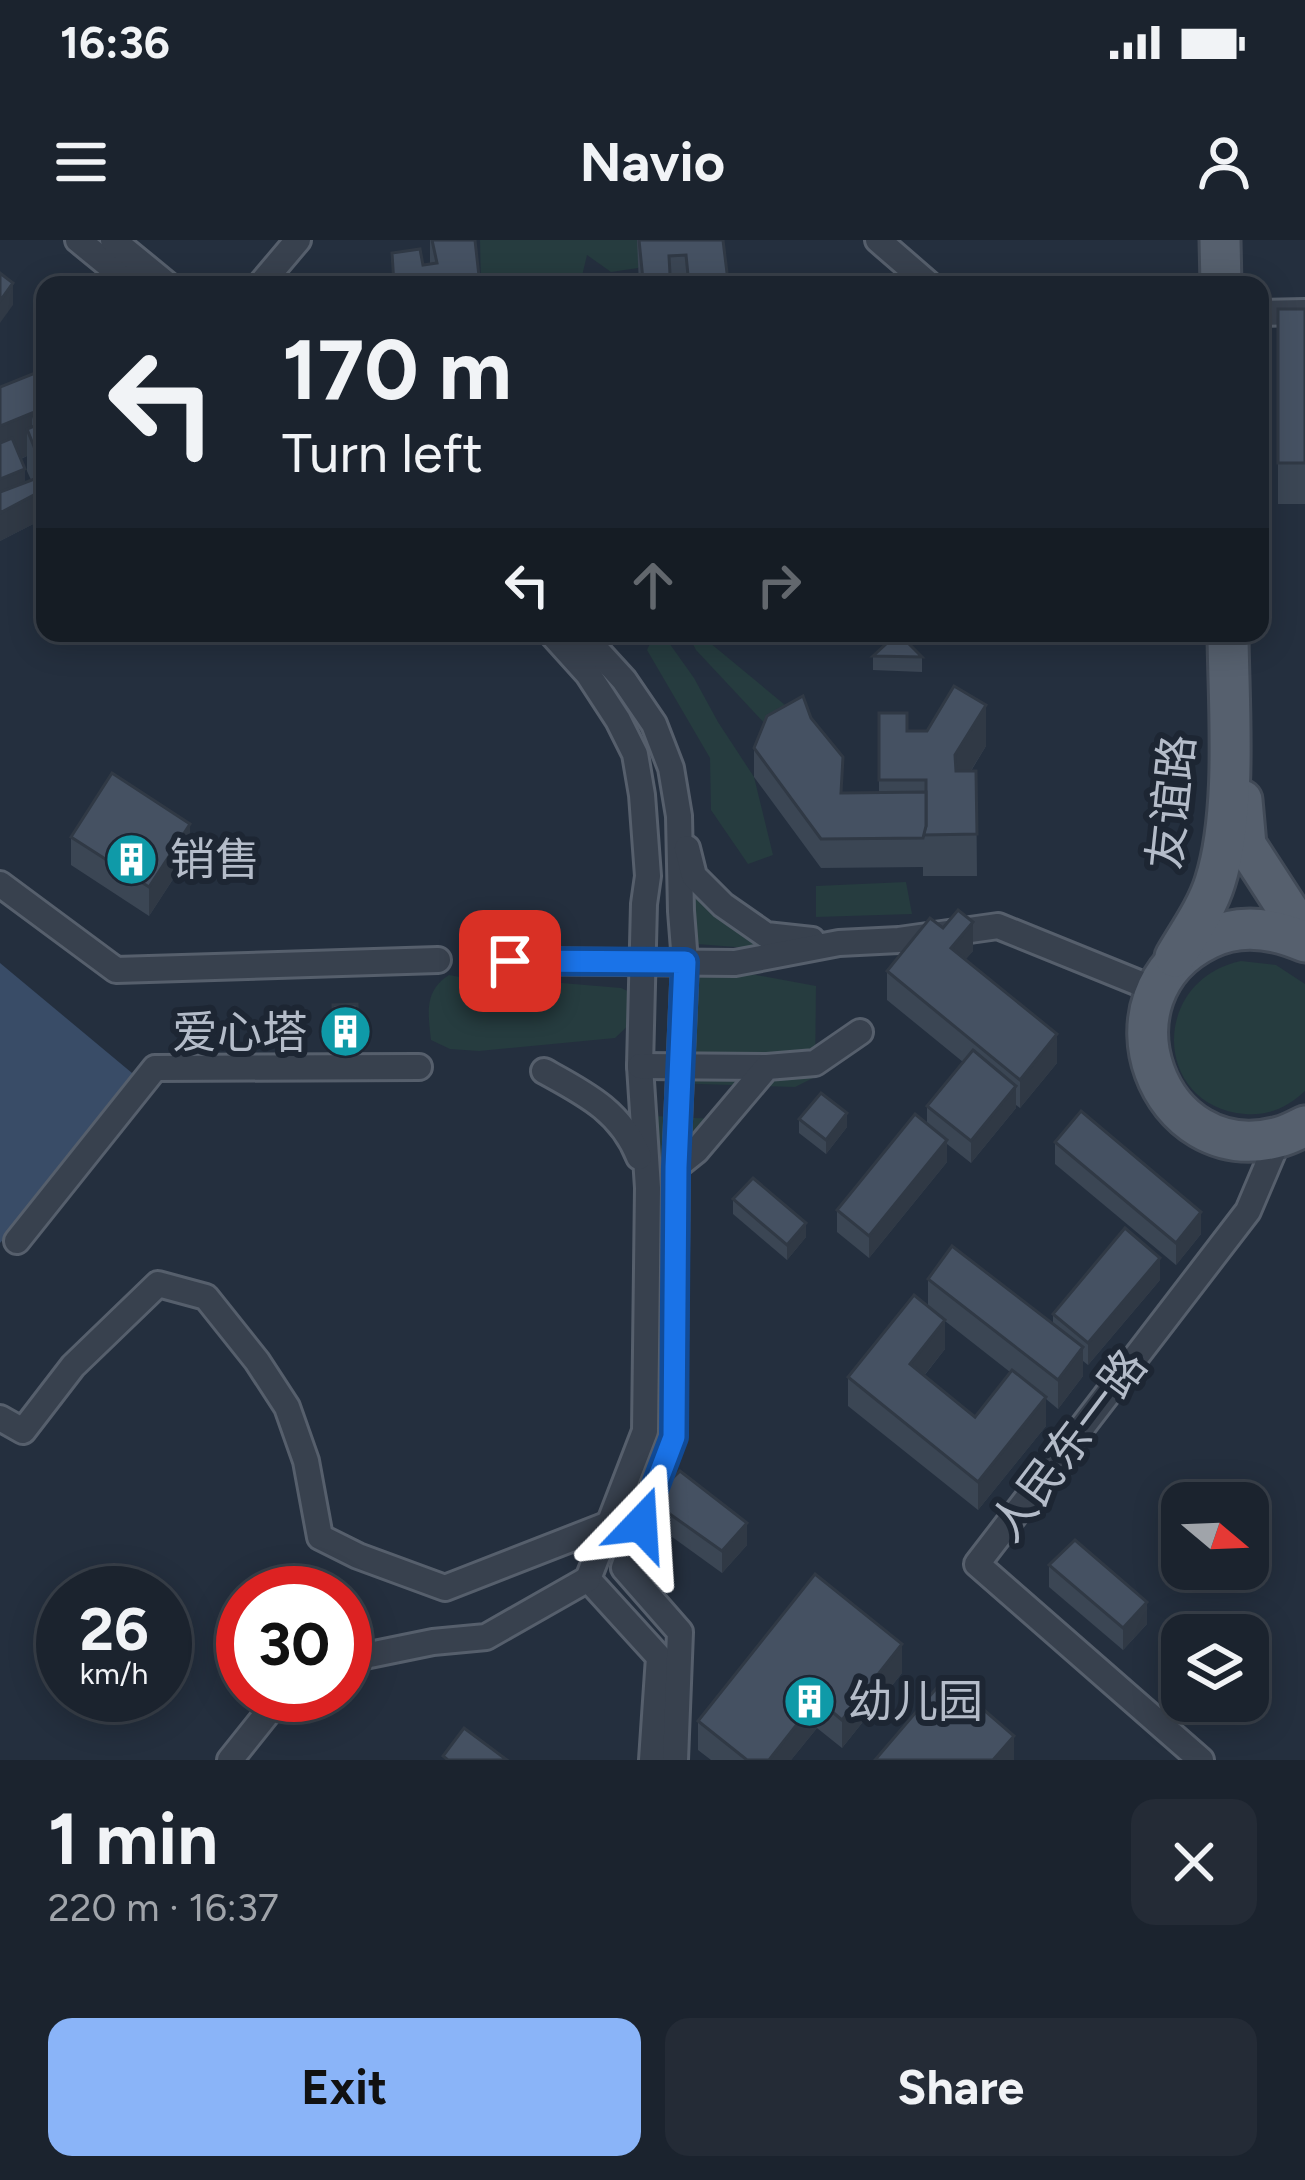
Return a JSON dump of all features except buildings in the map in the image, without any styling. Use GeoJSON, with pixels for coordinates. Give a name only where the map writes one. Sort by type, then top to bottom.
{"type":"FeatureCollection","features":[{"type":"Feature","properties":{"kind":"main road"},"geometry":{"type":"LineString","coordinates":[[1220,240],[1221,276]]}},
{"type":"Feature","properties":{"kind":"main road","name":"友谊路"},"geometry":{"type":"LineString","coordinates":[[1228,642],[1229,781],[1223,841],[1215,882],[1163,979],[1147,1023],[1148,1057],[1161,1089],[1183,1115],[1211,1133],[1244,1141],[1292,1132]]}},
{"type":"Feature","properties":{"kind":"main road","name":"友谊路"},"geometry":{"type":"LineString","coordinates":[[1229,642],[1246,845],[1305,939]]}},
{"type":"Feature","properties":{"kind":"main road"},"geometry":{"type":"LineString","coordinates":[[1163,979],[1193,946],[1221,932],[1252,928],[1305,939]]}},
{"type":"Feature","properties":{"kind":"street"},"geometry":{"type":"LineString","coordinates":[[78,240],[122,276]]}},
{"type":"Feature","properties":{"kind":"street"},"geometry":{"type":"LineString","coordinates":[[113,240],[157,276]]}},
{"type":"Feature","properties":{"kind":"street"},"geometry":{"type":"LineString","coordinates":[[268,276],[298,240]]}},
{"type":"Feature","properties":{"kind":"street"},"geometry":{"type":"LineString","coordinates":[[858,240],[899,276]]}},
{"type":"Feature","properties":{"kind":"street"},"geometry":{"type":"LineString","coordinates":[[878,240],[920,276]]}},
{"type":"Feature","properties":{"kind":"street"},"geometry":{"type":"LineString","coordinates":[[1269,313],[1305,312]]}},
{"type":"Feature","properties":{"kind":"street"},"geometry":{"type":"LineString","coordinates":[[372,1654],[486,1636],[588,1579],[645,1431],[648,1188],[640,1066],[648,876],[644,811],[635,754],[618,720],[588,674],[559,642]]}},
{"type":"Feature","properties":{"kind":"street"},"geometry":{"type":"LineString","coordinates":[[589,642],[624,680],[654,724],[671,768],[694,876],[723,905],[766,935],[839,944]]}},
{"type":"Feature","properties":{"kind":"street"},"geometry":{"type":"LineString","coordinates":[[675,1760],[680,1632],[624,1568],[674,1437],[676,1167],[685,962],[679,816]]}},
{"type":"Feature","properties":{"kind":"street"},"geometry":{"type":"LineString","coordinates":[[0,884],[116,970],[438,960]]}},
{"type":"Feature","properties":{"kind":"street"},"geometry":{"type":"LineString","coordinates":[[510,961],[735,963],[839,944],[998,926],[1163,979]]}},
{"type":"Feature","properties":{"kind":"street"},"geometry":{"type":"LineString","coordinates":[[640,1066],[815,1063],[860,1032]]}},
{"type":"Feature","properties":{"kind":"street"},"geometry":{"type":"LineString","coordinates":[[676,1167],[696,1151],[767,1066]]}},
{"type":"Feature","properties":{"kind":"street"},"geometry":{"type":"LineString","coordinates":[[16,1240],[155,1068],[419,1067]]}},
{"type":"Feature","properties":{"kind":"street"},"geometry":{"type":"LineString","coordinates":[[544,1071],[600,1102],[629,1133],[648,1188]]}},
{"type":"Feature","properties":{"kind":"street","name":"人民东一路"},"geometry":{"type":"LineString","coordinates":[[1201,1760],[977,1564],[1248,1210],[1292,1132]]}},
{"type":"Feature","properties":{"kind":"street"},"geometry":{"type":"LineString","coordinates":[[0,1418],[23,1430],[73,1366],[158,1284],[206,1297],[287,1407],[306,1461],[320,1537],[445,1588],[609,1524]]}},
{"type":"Feature","properties":{"kind":"street"},"geometry":{"type":"LineString","coordinates":[[588,1579],[659,1657],[652,1760]]}},
{"type":"Feature","properties":{"kind":"street"},"geometry":{"type":"LineString","coordinates":[[230,1760],[260,1722]]}},
{"type":"Feature","properties":{"kind":"green space"},"geometry":{"type":"Polygon","coordinates":[[[480,240],[671,240],[638,268],[611,272],[587,255],[582,276],[481,276],[480,240]]]}},
{"type":"Feature","properties":{"kind":"green space"},"geometry":{"type":"Polygon","coordinates":[[[651,642],[668,642],[694,678],[754,777],[773,855],[748,864],[711,810],[710,758],[647,650],[651,642]]]}},
{"type":"Feature","properties":{"kind":"green space"},"geometry":{"type":"Polygon","coordinates":[[[692,642],[709,642],[785,705],[766,725],[692,642]]]}},
{"type":"Feature","properties":{"kind":"green space"},"geometry":{"type":"Polygon","coordinates":[[[682,882],[761,949],[697,944],[682,882]]]}},
{"type":"Feature","properties":{"kind":"green space"},"geometry":{"type":"Polygon","coordinates":[[[906,882],[912,914],[816,917],[816,886],[906,882]]]}},
{"type":"Feature","properties":{"kind":"green space"},"geometry":{"type":"Polygon","coordinates":[[[1241,961],[1276,965],[1305,984],[1305,1091],[1270,1112],[1245,1114],[1214,1106],[1192,1089],[1179,1067],[1174,1042],[1178,1016],[1190,992],[1211,973],[1241,961]]]}},
{"type":"Feature","properties":{"kind":"green space"},"geometry":{"type":"Polygon","coordinates":[[[685,962],[816,986],[815,1077],[795,1087],[668,1083],[685,962]]]}},
{"type":"Feature","properties":{"kind":"green space"},"geometry":{"type":"Polygon","coordinates":[[[449,975],[621,988],[632,993],[633,1021],[615,1038],[479,1051],[450,1049],[431,1040],[429,1012],[435,988],[449,975]]]}},
{"type":"Feature","properties":{"kind":"green space"},"geometry":{"type":"Polygon","coordinates":[[[654,1116],[716,1119],[648,1188],[654,1116]]]}},
{"type":"Feature","properties":{"kind":"water"},"geometry":{"type":"Polygon","coordinates":[[[0,963],[138,1078],[0,1243],[0,963]]]}},
{"type":"Feature","properties":{"kind":"place","name":"销售"},"geometry":{"type":"Point","coordinates":[131,859]}},
{"type":"Feature","properties":{"kind":"place","name":"爱心塔"},"geometry":{"type":"Point","coordinates":[346,1032]}},
{"type":"Feature","properties":{"kind":"place","name":"幼儿园"},"geometry":{"type":"Point","coordinates":[809,1701]}},
{"type":"Feature","properties":{"kind":"route"},"geometry":{"type":"LineString","coordinates":[[510,961],[685,962],[676,1167],[674,1437],[641,1524]]}}]}
